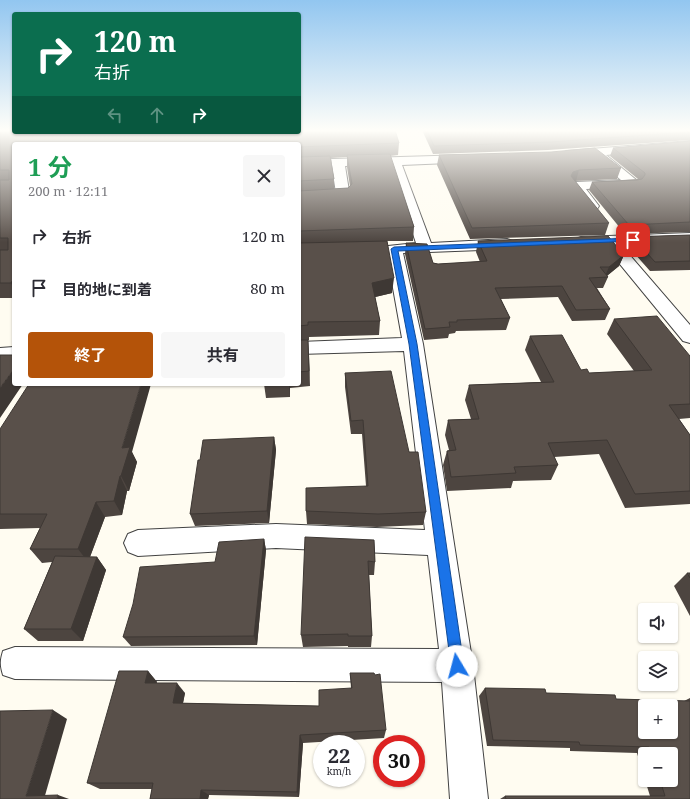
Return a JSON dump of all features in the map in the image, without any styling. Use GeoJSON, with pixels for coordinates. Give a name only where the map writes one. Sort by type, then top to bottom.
{"type":"FeatureCollection","features":[{"type":"Feature","properties":{"kind":"street"},"geometry":{"type":"LineString","coordinates":[[301,198],[343,197],[338,167]]}},
{"type":"Feature","properties":{"kind":"street"},"geometry":{"type":"LineString","coordinates":[[398,167],[425,248]]}},
{"type":"Feature","properties":{"kind":"street"},"geometry":{"type":"LineString","coordinates":[[600,216],[576,186],[633,183],[614,167]]}},
{"type":"Feature","properties":{"kind":"street"},"geometry":{"type":"LineString","coordinates":[[569,242],[612,236],[690,238]]}},
{"type":"Feature","properties":{"kind":"street"},"geometry":{"type":"LineString","coordinates":[[612,236],[690,337]]}},
{"type":"Feature","properties":{"kind":"street"},"geometry":{"type":"LineString","coordinates":[[469,799],[457,666],[413,344],[386,249],[521,244]]}},
{"type":"Feature","properties":{"kind":"street"},"geometry":{"type":"LineString","coordinates":[[301,348],[413,344]]}},
{"type":"Feature","properties":{"kind":"street"},"geometry":{"type":"LineString","coordinates":[[0,355],[12,354]]}},
{"type":"Feature","properties":{"kind":"street"},"geometry":{"type":"LineString","coordinates":[[138,543],[276,536],[440,543]]}},
{"type":"Feature","properties":{"kind":"street"},"geometry":{"type":"LineString","coordinates":[[15,663],[457,666]]}},
{"type":"Feature","properties":{"kind":"building"},"geometry":{"type":"Polygon","coordinates":[[[0,167],[12,167],[11,283],[0,283],[0,250],[8,250],[8,238],[0,238],[0,180],[9,180],[9,170],[0,170],[0,167]]]}},
{"type":"Feature","properties":{"kind":"building"},"geometry":{"type":"Polygon","coordinates":[[[301,167],[332,167],[334,179],[301,181],[301,167]]]}},
{"type":"Feature","properties":{"kind":"building"},"geometry":{"type":"Polygon","coordinates":[[[349,167],[394,167],[414,227],[301,231],[301,191],[348,188],[352,184],[349,167]]]}},
{"type":"Feature","properties":{"kind":"building"},"geometry":{"type":"Polygon","coordinates":[[[445,167],[621,168],[579,170],[573,172],[571,176],[609,223],[472,228],[445,167]]]}},
{"type":"Feature","properties":{"kind":"building"},"geometry":{"type":"Polygon","coordinates":[[[638,167],[690,167],[690,222],[629,225],[592,182],[637,180],[642,179],[645,173],[638,167]]]}},
{"type":"Feature","properties":{"kind":"building"},"geometry":{"type":"Polygon","coordinates":[[[690,235],[690,261],[655,262],[638,243],[636,245],[628,237],[690,235]]]}},
{"type":"Feature","properties":{"kind":"building"},"geometry":{"type":"Polygon","coordinates":[[[608,236],[624,255],[609,267],[600,267],[608,277],[589,278],[610,309],[576,310],[562,286],[495,288],[510,318],[457,320],[457,322],[449,322],[450,327],[425,329],[406,243],[427,244],[433,263],[438,264],[487,261],[478,241],[608,236]]]}},
{"type":"Feature","properties":{"kind":"building"},"geometry":{"type":"Polygon","coordinates":[[[387,241],[394,278],[372,283],[380,321],[308,322],[308,325],[301,326],[301,243],[387,241]]]}},
{"type":"Feature","properties":{"kind":"building"},"geometry":{"type":"Polygon","coordinates":[[[657,316],[690,356],[690,404],[669,405],[690,435],[690,491],[635,494],[607,440],[548,443],[558,465],[514,467],[516,473],[451,477],[447,451],[456,450],[448,420],[479,419],[469,385],[554,382],[530,336],[562,335],[581,370],[587,369],[589,373],[652,370],[614,319],[657,316]]]}},
{"type":"Feature","properties":{"kind":"building"},"geometry":{"type":"Polygon","coordinates":[[[301,340],[308,340],[309,371],[301,372],[301,340]]]}},
{"type":"Feature","properties":{"kind":"building"},"geometry":{"type":"Polygon","coordinates":[[[0,355],[12,355],[12,372],[0,388],[0,355]]]}},
{"type":"Feature","properties":{"kind":"building"},"geometry":{"type":"Polygon","coordinates":[[[391,371],[409,452],[418,452],[426,512],[378,514],[306,511],[306,488],[368,486],[363,420],[351,421],[345,373],[391,371]]]}},
{"type":"Feature","properties":{"kind":"building"},"geometry":{"type":"Polygon","coordinates":[[[28,386],[140,386],[122,448],[130,447],[120,476],[114,501],[96,502],[78,549],[30,549],[47,514],[0,514],[0,429],[28,386]]]}},
{"type":"Feature","properties":{"kind":"building"},"geometry":{"type":"Polygon","coordinates":[[[274,437],[267,511],[190,514],[198,460],[200,460],[203,440],[274,437]]]}},
{"type":"Feature","properties":{"kind":"building"},"geometry":{"type":"Polygon","coordinates":[[[305,537],[374,540],[375,562],[368,561],[372,636],[348,636],[348,634],[301,635],[305,537]]]}},
{"type":"Feature","properties":{"kind":"building"},"geometry":{"type":"Polygon","coordinates":[[[264,539],[254,636],[123,637],[133,604],[140,567],[215,562],[219,542],[264,539]]]}},
{"type":"Feature","properties":{"kind":"building"},"geometry":{"type":"Polygon","coordinates":[[[55,556],[97,557],[71,629],[24,629],[55,556]]]}},
{"type":"Feature","properties":{"kind":"building"},"geometry":{"type":"Polygon","coordinates":[[[119,671],[148,671],[145,683],[177,683],[173,703],[319,706],[319,690],[352,688],[350,673],[380,674],[386,730],[300,735],[297,792],[201,790],[200,799],[150,799],[153,783],[87,783],[119,671]]]}},
{"type":"Feature","properties":{"kind":"building"},"geometry":{"type":"Polygon","coordinates":[[[485,688],[545,689],[546,693],[615,695],[616,699],[638,700],[638,739],[678,739],[678,701],[690,701],[690,799],[506,799],[505,796],[665,796],[662,787],[678,787],[678,747],[580,745],[579,742],[493,740],[485,688]]]}},
{"type":"Feature","properties":{"kind":"building"},"geometry":{"type":"Polygon","coordinates":[[[53,710],[26,796],[58,795],[57,799],[0,799],[0,711],[53,710]]]}},
{"type":"Feature","properties":{"kind":"route"},"geometry":{"type":"LineString","coordinates":[[457,666],[413,344],[394,249],[633,240]]}}]}
